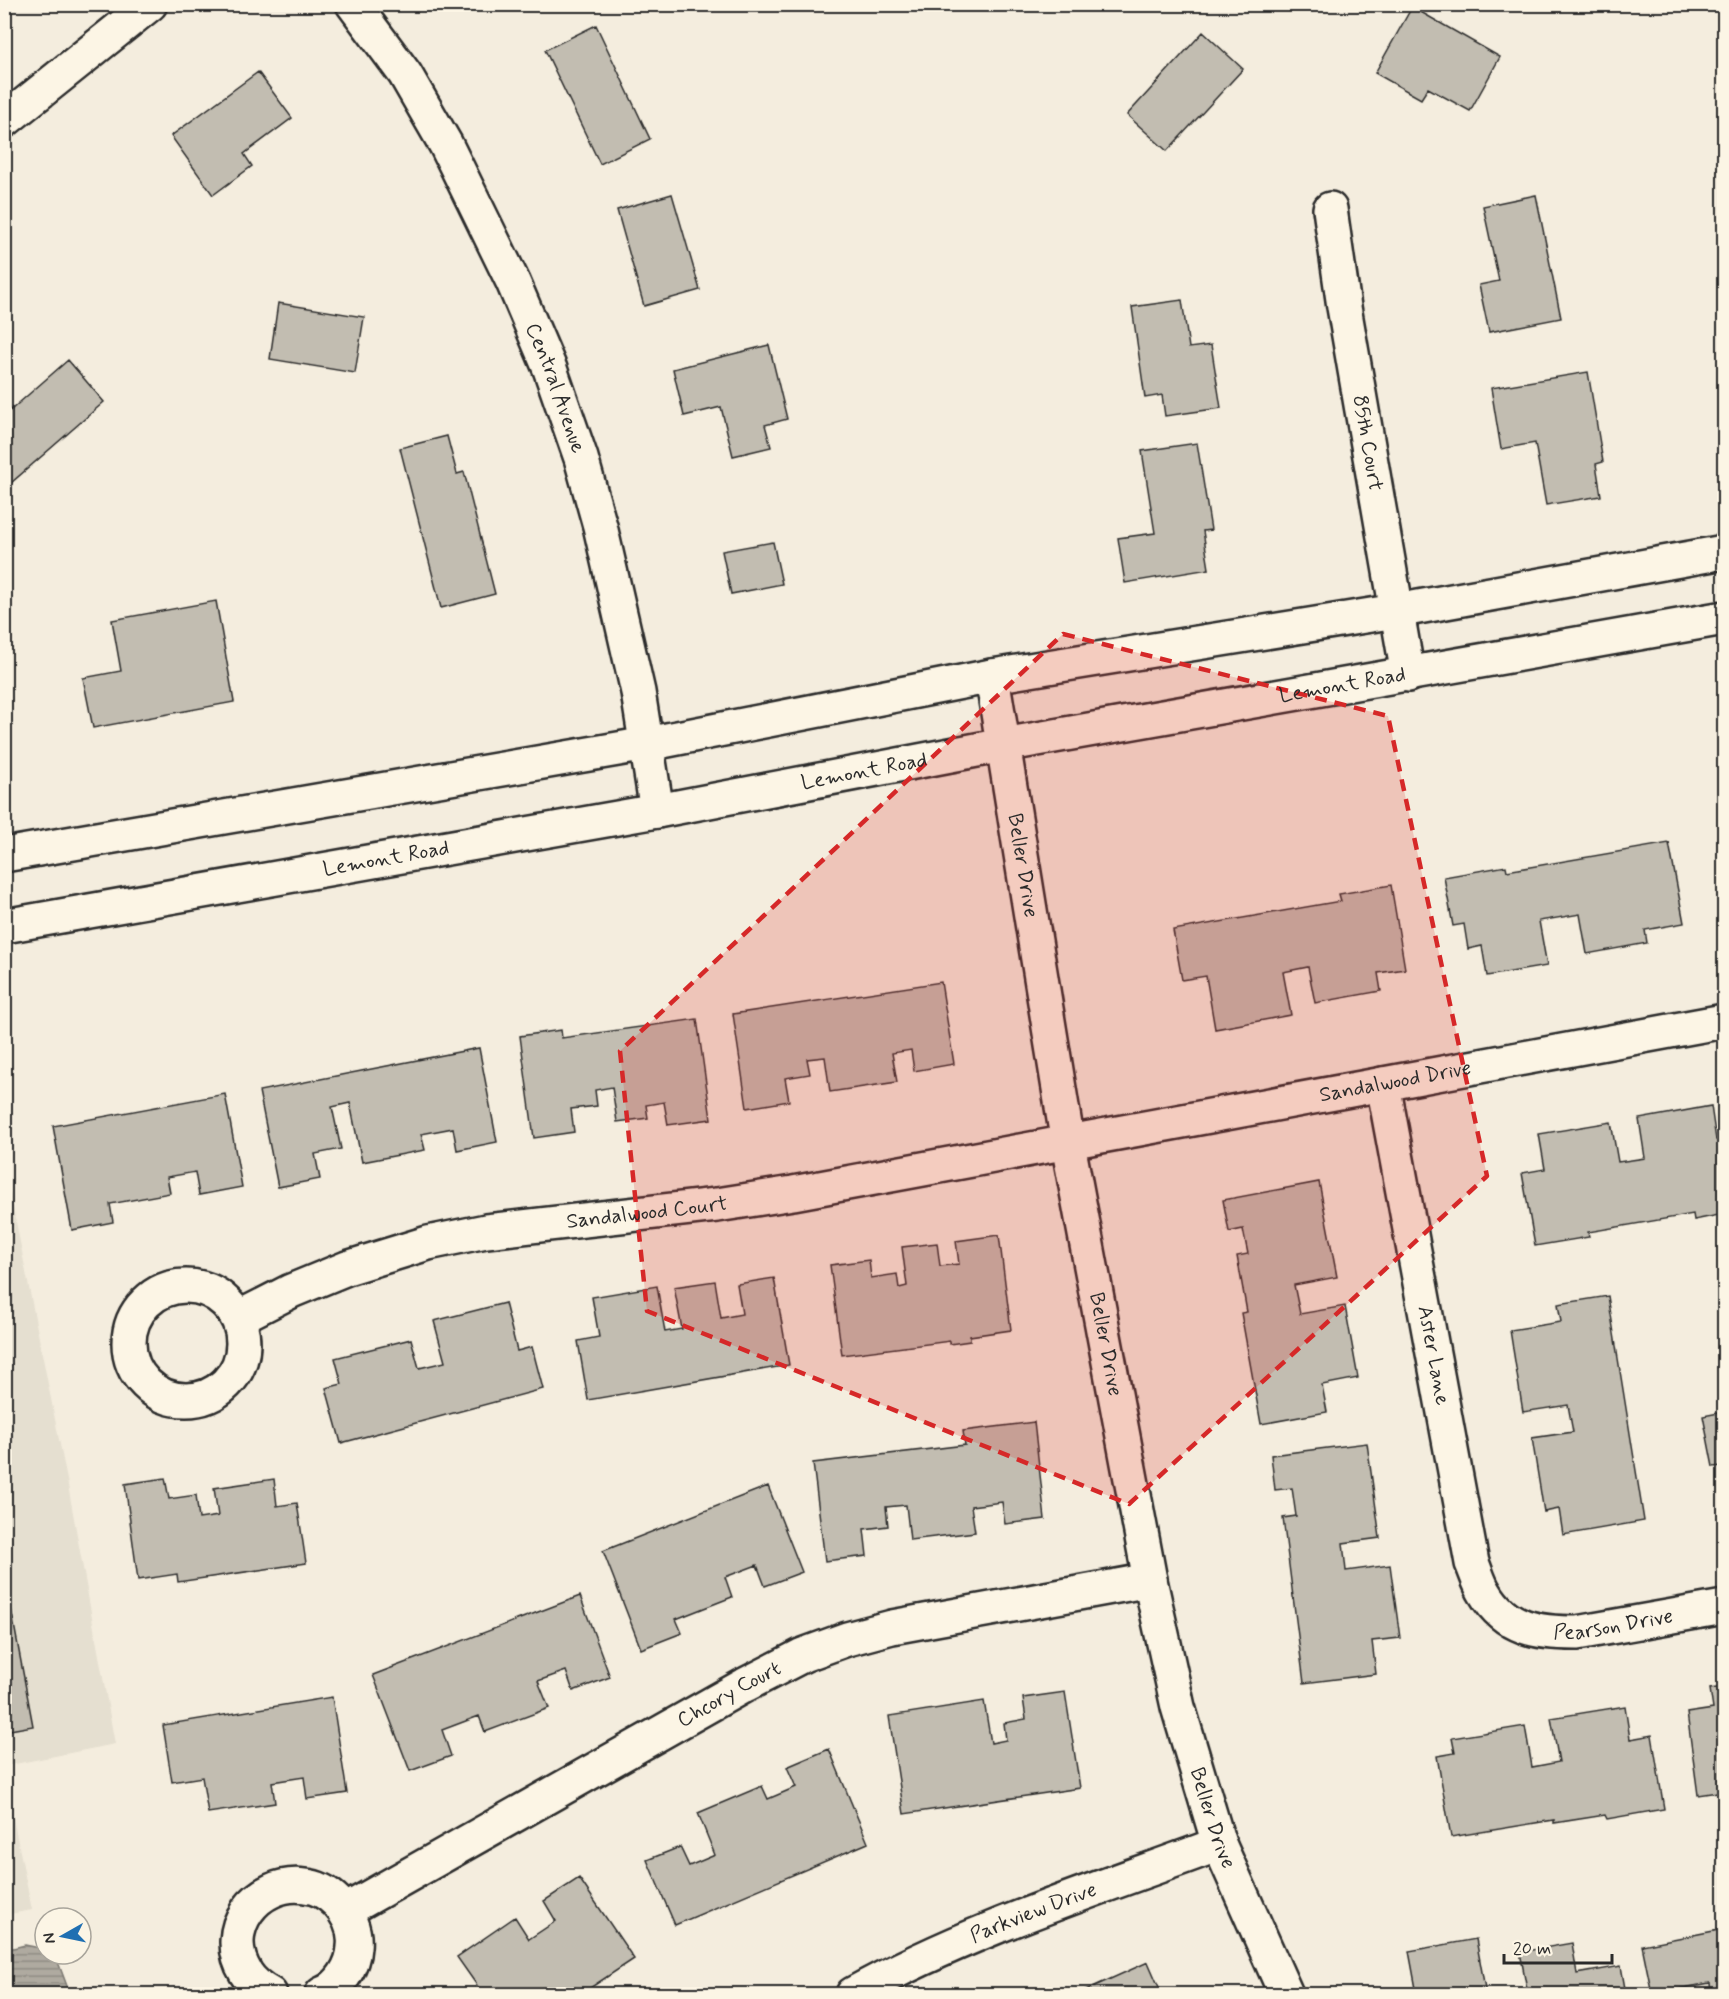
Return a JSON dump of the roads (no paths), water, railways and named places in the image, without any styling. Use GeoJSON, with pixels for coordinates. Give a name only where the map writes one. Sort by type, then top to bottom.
{"type":"FeatureCollection","features":[{"type":"Feature","properties":{"kind":"street"},"geometry":{"type":"LineString","coordinates":[[4,121],[150,4]]}},
{"type":"Feature","properties":{"kind":"street","name":"Central Avenue"},"geometry":{"type":"LineString","coordinates":[[353,4],[405,74],[446,145],[513,282],[550,369],[581,458],[600,526],[636,682],[657,811]]}},
{"type":"Feature","properties":{"kind":"street","name":"85th Court"},"geometry":{"type":"LineString","coordinates":[[1330,209],[1344,307],[1408,675]]}},
{"type":"Feature","properties":{"kind":"street"},"geometry":{"type":"LineString","coordinates":[[4,855],[647,744],[992,676],[1396,610],[1725,552]]}},
{"type":"Feature","properties":{"kind":"street","name":"Lemont Road"},"geometry":{"type":"LineString","coordinates":[[4,926],[657,811],[1003,745],[1725,618]]}},
{"type":"Feature","properties":{"kind":"street","name":"Beller Drive"},"geometry":{"type":"LineString","coordinates":[[992,676],[1068,1144],[1150,1581],[1178,1707],[1219,1844],[1286,1995]]}},
{"type":"Feature","properties":{"kind":"street","name":"Sandalwood Drive"},"geometry":{"type":"LineString","coordinates":[[1068,1144],[1199,1117],[1725,1021]]}},
{"type":"Feature","properties":{"kind":"street","name":"Aster Lane"},"geometry":{"type":"LineString","coordinates":[[1383,1084],[1472,1563],[1485,1593],[1504,1617]]}},
{"type":"Feature","properties":{"kind":"street","name":"Sandalwood Court"},"geometry":{"type":"LineString","coordinates":[[238,1318],[291,1291],[347,1268],[428,1243],[474,1233],[728,1204],[1068,1144]]}},
{"type":"Feature","properties":{"kind":"street","name":"Chcory Court"},"geometry":{"type":"LineString","coordinates":[[345,1911],[745,1685],[803,1655],[847,1639],[892,1627],[1150,1581]]}},
{"type":"Feature","properties":{"kind":"street","name":"Pearson Drive"},"geometry":{"type":"LineString","coordinates":[[1504,1617],[1529,1630],[1576,1633],[1725,1607]]}},
{"type":"Feature","properties":{"kind":"street","name":"Parkview Drive"},"geometry":{"type":"LineString","coordinates":[[853,1995],[937,1953],[1015,1919],[1219,1844]]}},
{"type":"Feature","properties":{"kind":"street"},"geometry":{"type":"LineString","coordinates":[[270,1995],[257,1987],[246,1973],[239,1956],[238,1935],[244,1916],[256,1900],[273,1888],[293,1884],[313,1887],[331,1896],[345,1911],[353,1929],[354,1947],[350,1965],[340,1981],[322,1995]]}}]}
